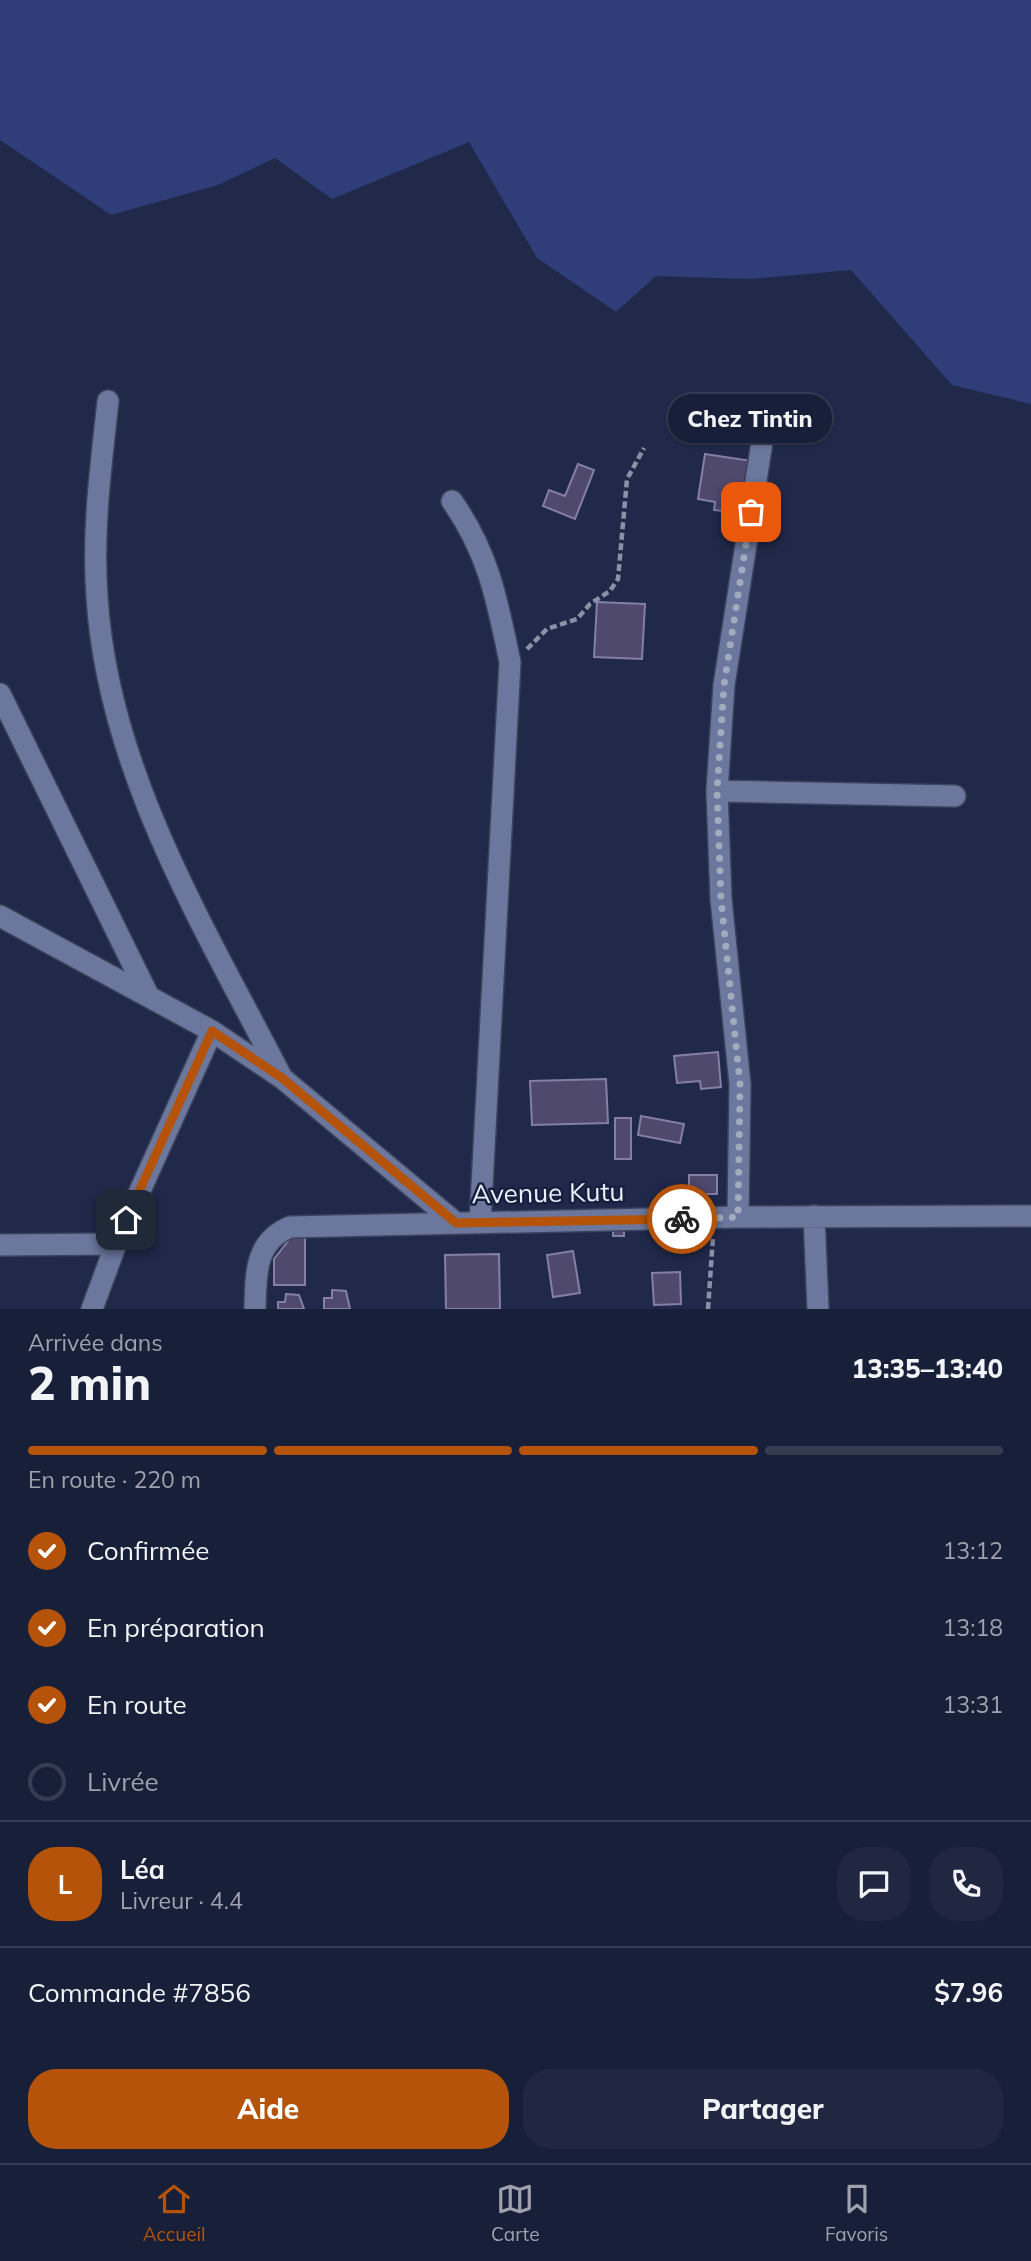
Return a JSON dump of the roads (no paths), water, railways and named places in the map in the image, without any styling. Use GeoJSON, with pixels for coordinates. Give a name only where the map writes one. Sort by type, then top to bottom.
{"type":"FeatureCollection","features":[{"type":"Feature","properties":{"kind":"street"},"geometry":{"type":"LineString","coordinates":[[108,401],[95,537],[99,621],[116,715],[167,852],[282,1078]]}},
{"type":"Feature","properties":{"kind":"street"},"geometry":{"type":"LineString","coordinates":[[738,1217],[740,1084],[721,899],[717,791],[724,685],[763,436]]}},
{"type":"Feature","properties":{"kind":"street"},"geometry":{"type":"LineString","coordinates":[[452,501],[482,549],[510,662],[480,1223]]}},
{"type":"Feature","properties":{"kind":"street"},"geometry":{"type":"LineString","coordinates":[[0,695],[148,995]]}},
{"type":"Feature","properties":{"kind":"street"},"geometry":{"type":"LineString","coordinates":[[717,791],[956,796]]}},
{"type":"Feature","properties":{"kind":"street"},"geometry":{"type":"LineString","coordinates":[[0,916],[212,1031],[282,1078],[456,1223]]}},
{"type":"Feature","properties":{"kind":"street"},"geometry":{"type":"LineString","coordinates":[[92,1309],[116,1244],[212,1031]]}},
{"type":"Feature","properties":{"kind":"street"},"geometry":{"type":"LineString","coordinates":[[814,1216],[818,1309]]}},
{"type":"Feature","properties":{"kind":"street","name":"Avenue Kutu"},"geometry":{"type":"LineString","coordinates":[[255,1309],[257,1265],[266,1244],[290,1227],[738,1217],[1031,1216]]}},
{"type":"Feature","properties":{"kind":"street"},"geometry":{"type":"LineString","coordinates":[[0,1245],[116,1244]]}},
{"type":"Feature","properties":{"kind":"water"},"geometry":{"type":"Polygon","coordinates":[[[0,0],[1031,0],[1031,404],[952,385],[851,270],[750,279],[656,276],[616,312],[537,258],[469,142],[332,199],[275,158],[218,185],[111,215],[0,140],[0,0]]]}},
{"type":"Feature","properties":{"kind":"place","name":"Chez Tintin"},"geometry":{"type":"Point","coordinates":[751,512]}}]}
